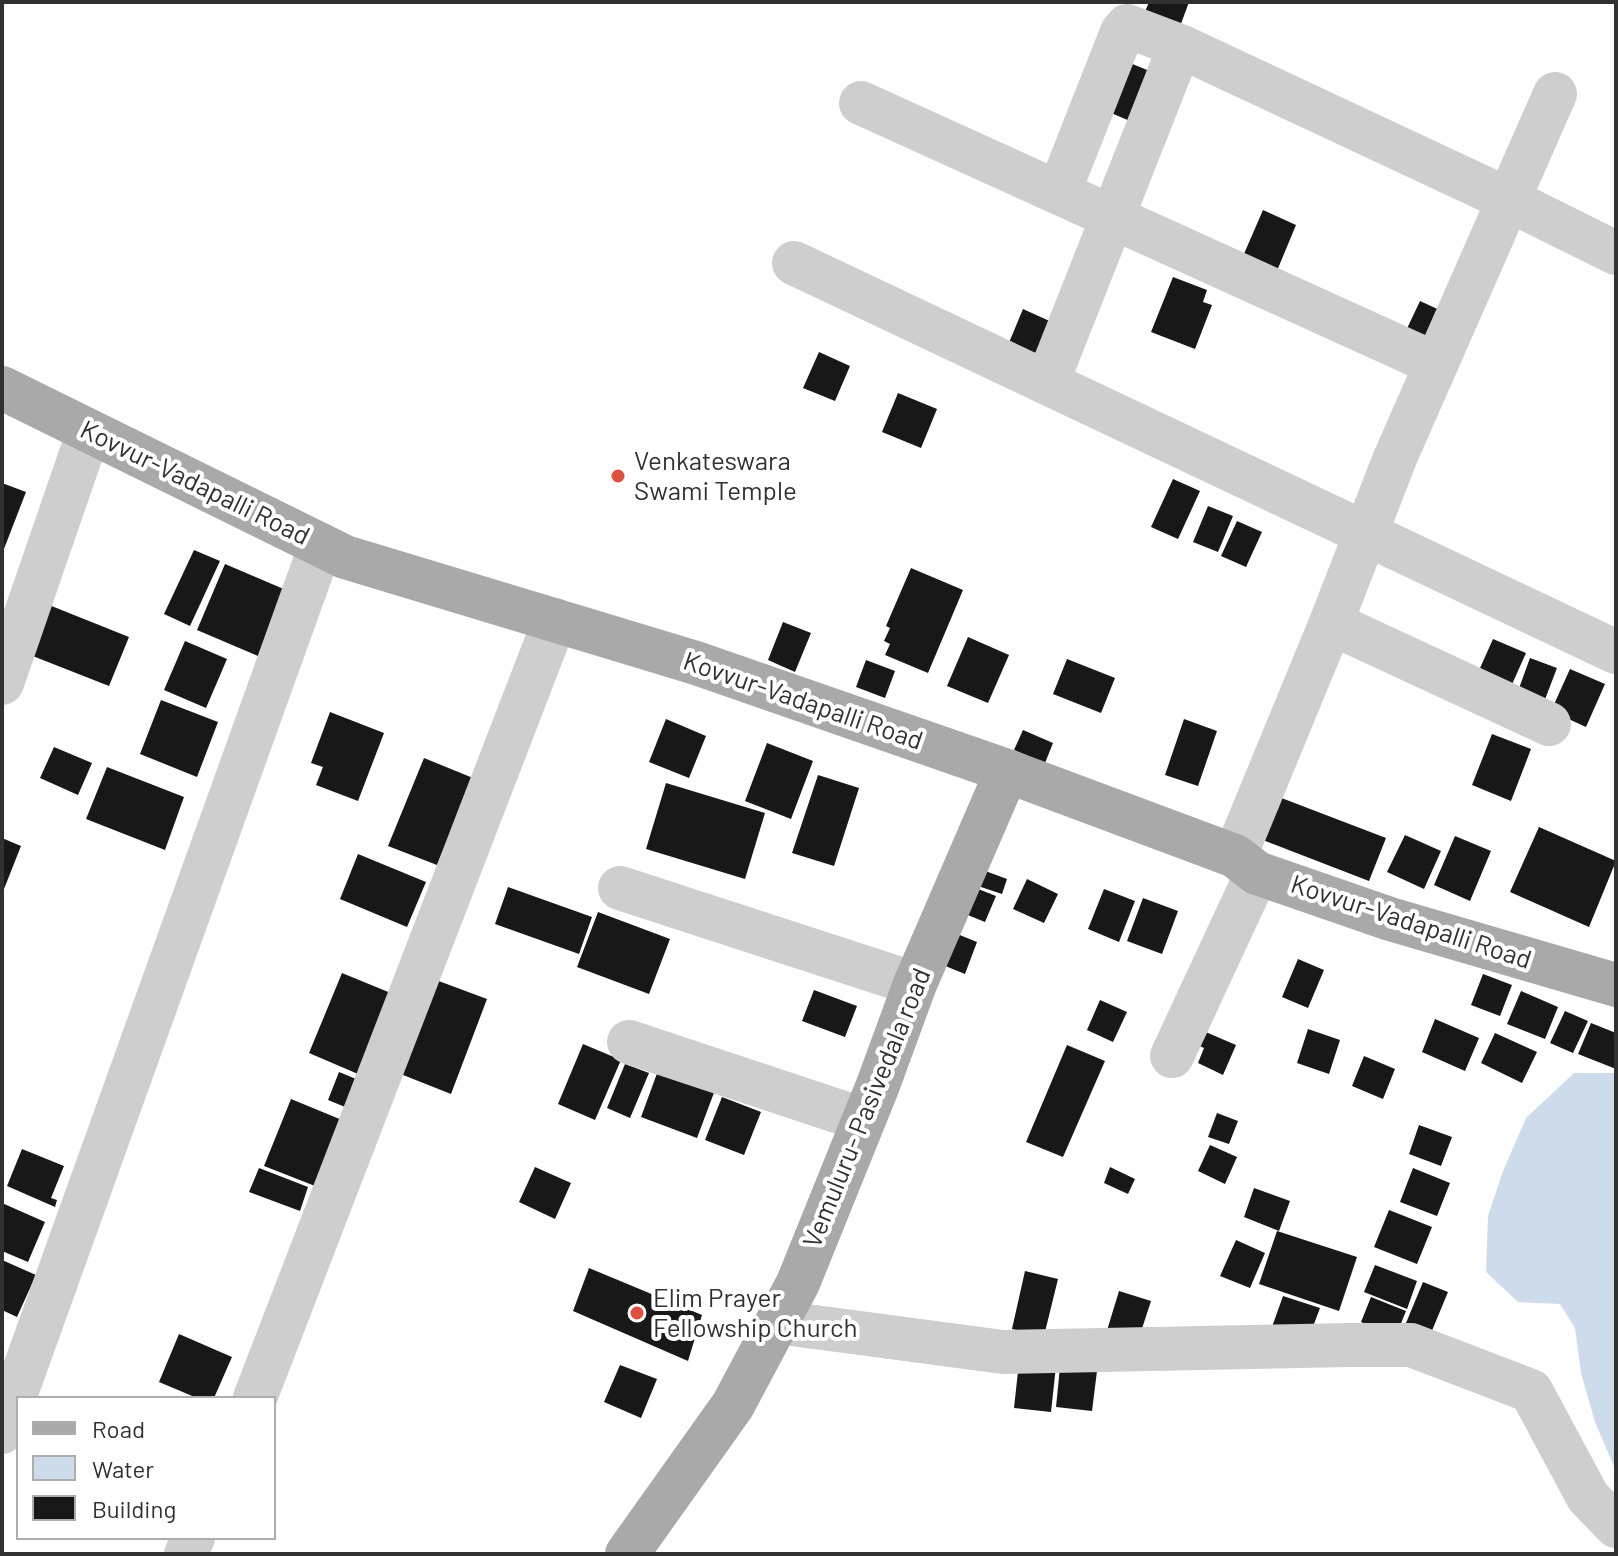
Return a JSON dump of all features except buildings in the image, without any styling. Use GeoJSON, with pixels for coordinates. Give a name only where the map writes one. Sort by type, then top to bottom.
{"type":"FeatureCollection","features":[{"type":"Feature","properties":{"kind":"main road","name":"Kovvur-Vadapalli Road"},"geometry":{"type":"LineString","coordinates":[[2,388],[345,557],[696,663],[1007,771],[1390,919],[1613,978]]}},
{"type":"Feature","properties":{"kind":"main road","name":"Vemuluru- Pasivedala road"},"geometry":{"type":"LineString","coordinates":[[627,1554],[733,1405],[798,1283],[915,984],[1007,771]]}},
{"type":"Feature","properties":{"kind":"street"},"geometry":{"type":"LineString","coordinates":[[1059,192],[1127,26],[1180,46],[1616,253]]}},
{"type":"Feature","properties":{"kind":"street"},"geometry":{"type":"LineString","coordinates":[[1047,383],[1180,46]]}},
{"type":"Feature","properties":{"kind":"street"},"geometry":{"type":"LineString","coordinates":[[1172,1056],[1395,458],[1555,94]]}},
{"type":"Feature","properties":{"kind":"street"},"geometry":{"type":"LineString","coordinates":[[861,103],[1436,364]]}},
{"type":"Feature","properties":{"kind":"street"},"geometry":{"type":"LineString","coordinates":[[794,263],[1616,652]]}},
{"type":"Feature","properties":{"kind":"street"},"geometry":{"type":"LineString","coordinates":[[2,683],[89,431]]}},
{"type":"Feature","properties":{"kind":"street"},"geometry":{"type":"LineString","coordinates":[[2,1432],[321,545]]}},
{"type":"Feature","properties":{"kind":"street"},"geometry":{"type":"LineString","coordinates":[[256,1396],[555,620]]}},
{"type":"Feature","properties":{"kind":"street"},"geometry":{"type":"LineString","coordinates":[[1331,623],[1549,724]]}},
{"type":"Feature","properties":{"kind":"street"},"geometry":{"type":"LineString","coordinates":[[620,888],[915,984]]}},
{"type":"Feature","properties":{"kind":"street"},"geometry":{"type":"LineString","coordinates":[[629,1042],[864,1120]]}},
{"type":"Feature","properties":{"kind":"street"},"geometry":{"type":"LineString","coordinates":[[777,1322],[1003,1352],[1411,1345],[1531,1391],[1588,1497],[1616,1526]]}},
{"type":"Feature","properties":{"kind":"water"},"geometry":{"type":"Polygon","coordinates":[[[1574,1073],[1616,1073],[1616,1471],[1595,1422],[1581,1373],[1575,1328],[1560,1304],[1518,1302],[1486,1272],[1488,1216],[1526,1118],[1574,1073]]]}},
{"type":"Feature","properties":{"kind":"place","name":"Venkateswara Swami Temple"},"geometry":{"type":"Point","coordinates":[618,476]}},
{"type":"Feature","properties":{"kind":"place","name":"Elim Prayer Fellowship Church"},"geometry":{"type":"Point","coordinates":[637,1313]}}]}
